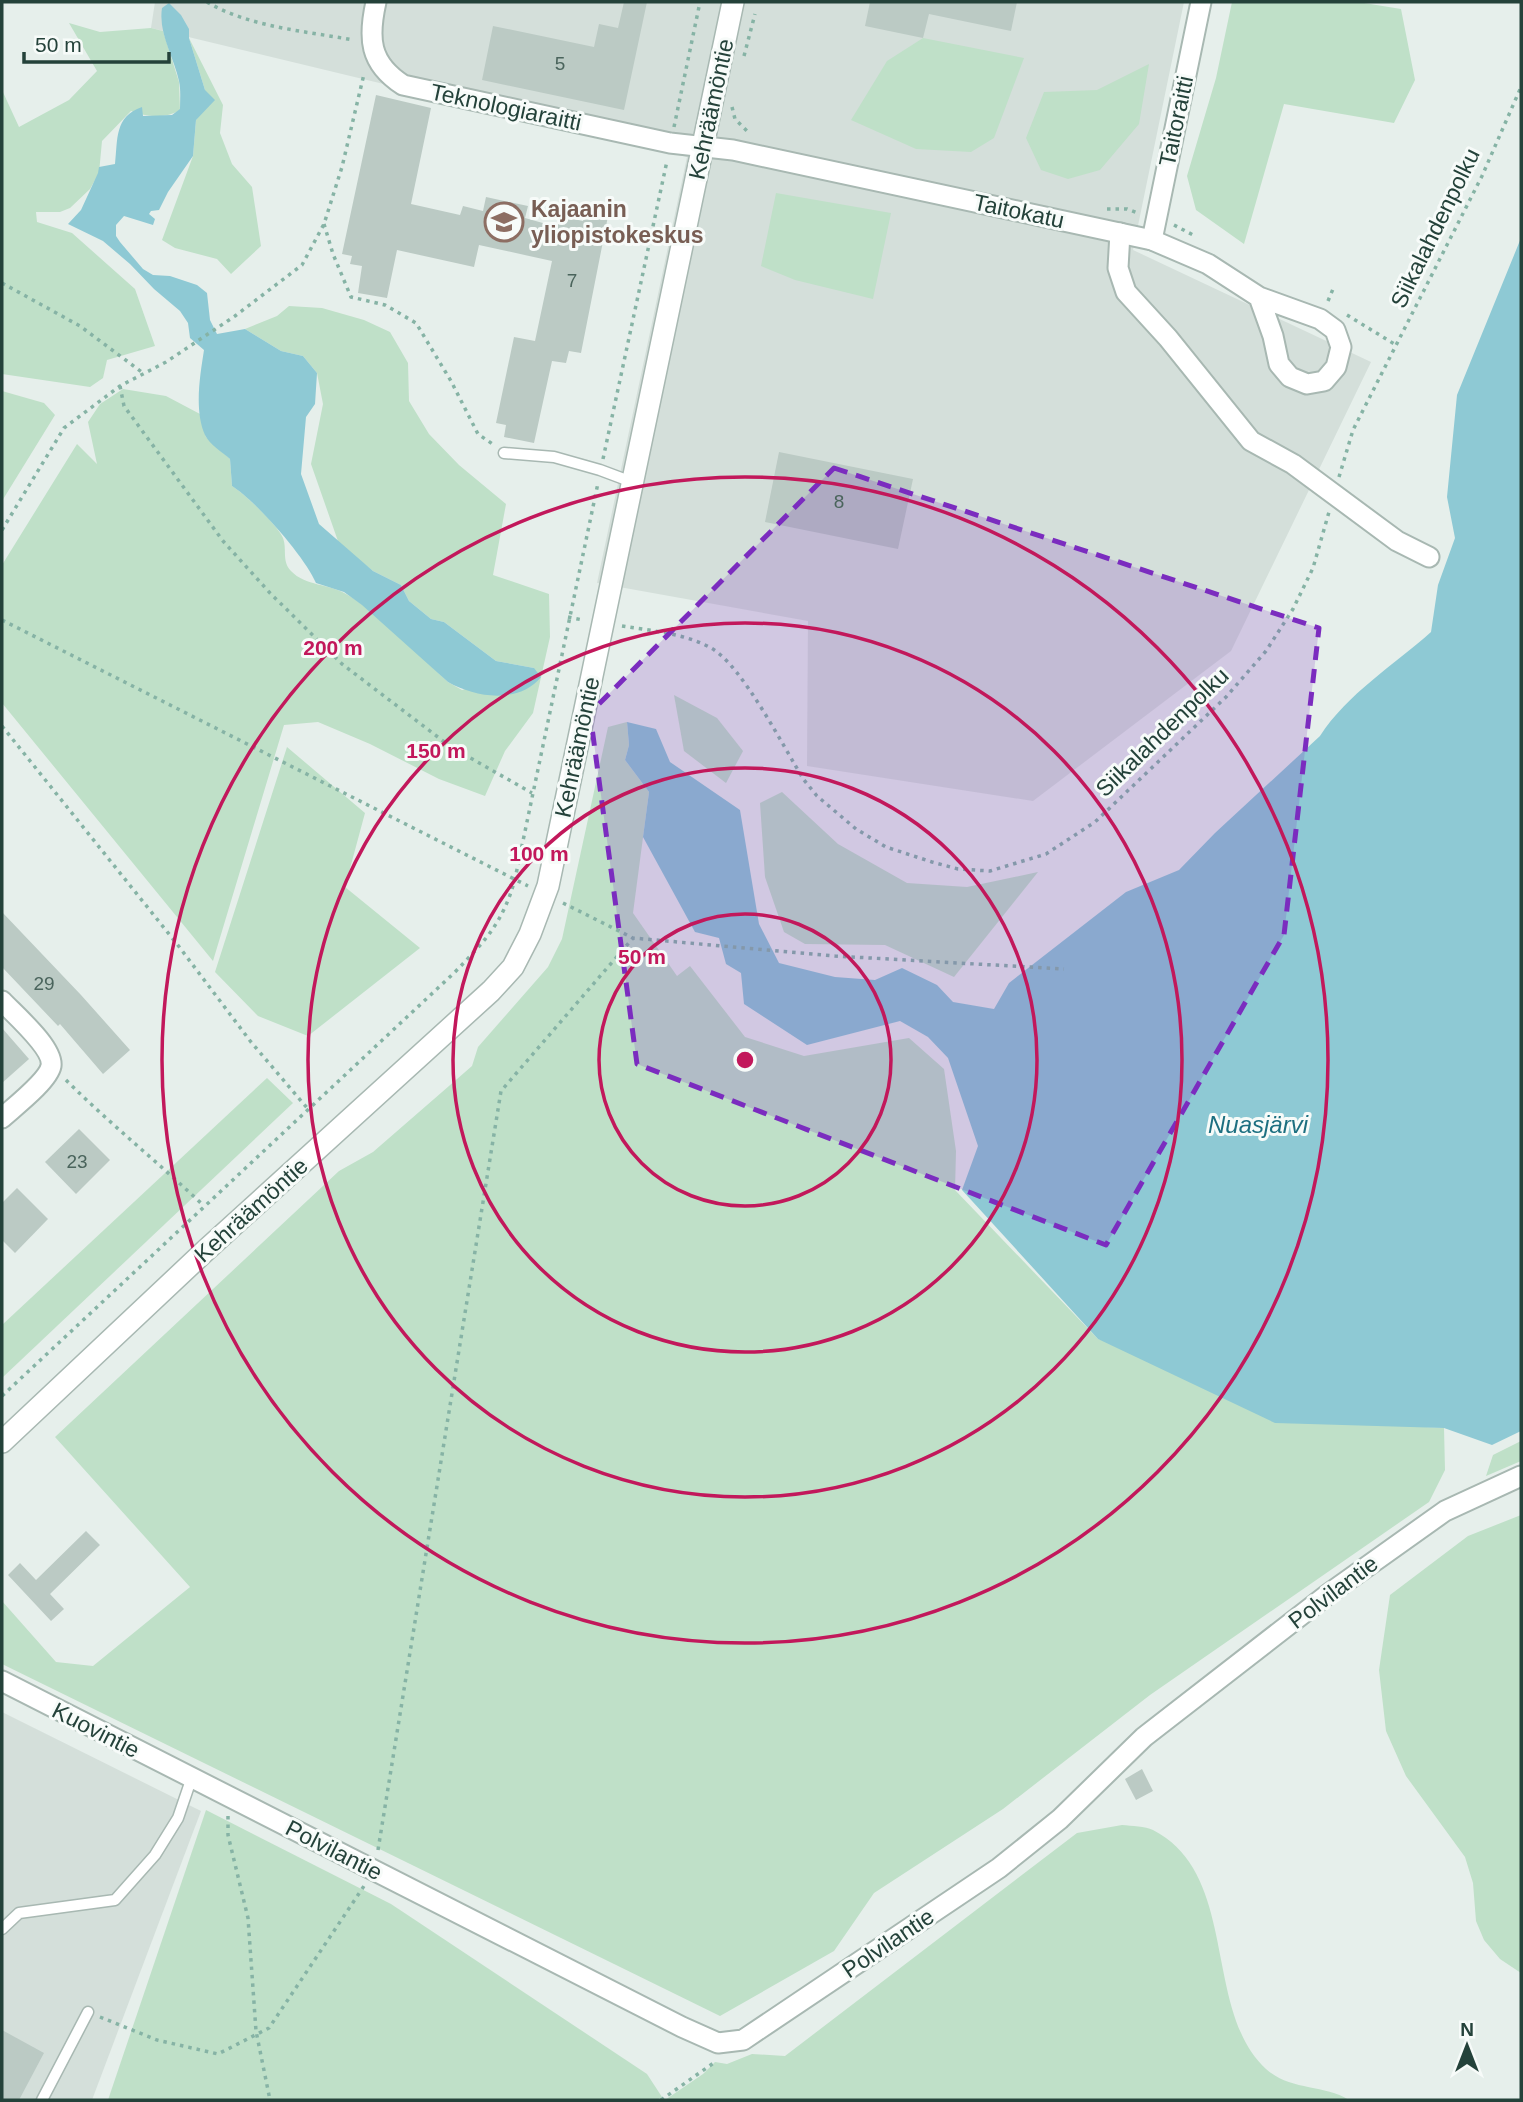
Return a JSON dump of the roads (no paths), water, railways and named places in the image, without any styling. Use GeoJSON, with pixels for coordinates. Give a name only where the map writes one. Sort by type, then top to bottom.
{"type":"FeatureCollection","features":[{"type":"Feature","properties":{"kind":"street","name":"Teknologiaraitti"},"geometry":{"type":"LineString","coordinates":[[376,2],[366,43],[390,76],[402,85],[703,149]]}},
{"type":"Feature","properties":{"kind":"street","name":"Kehräämöntie"},"geometry":{"type":"LineString","coordinates":[[2,1442],[205,1251],[491,991],[513,967],[530,934],[545,894],[733,2]]}},
{"type":"Feature","properties":{"kind":"street","name":"Taitoraitti"},"geometry":{"type":"LineString","coordinates":[[1152,240],[1201,2]]}},
{"type":"Feature","properties":{"kind":"street","name":"Taitokatu"},"geometry":{"type":"LineString","coordinates":[[703,149],[733,150],[1152,240],[1208,264],[1259,297],[1320,319],[1335,330],[1341,347],[1336,367],[1324,381],[1307,384],[1290,377],[1279,364],[1273,336],[1259,297]]}},
{"type":"Feature","properties":{"kind":"street"},"geometry":{"type":"LineString","coordinates":[[1120,233],[1118,268],[1126,292],[1168,338],[1251,440],[1293,464],[1397,541],[1429,557]]}},
{"type":"Feature","properties":{"kind":"street"},"geometry":{"type":"LineString","coordinates":[[2,1001],[50,1053],[51,1066],[45,1078],[2,1118]]}},
{"type":"Feature","properties":{"kind":"street","name":"Polvilantie"},"geometry":{"type":"LineString","coordinates":[[192,1777],[682,2027],[718,2043],[743,2040],[999,1868],[1060,1819],[1144,1737],[1327,1595],[1445,1511],[1521,1476]]}},
{"type":"Feature","properties":{"kind":"street","name":"Kuovintie"},"geometry":{"type":"LineString","coordinates":[[2,1681],[192,1777]]}},
{"type":"Feature","properties":{"kind":"lane"},"geometry":{"type":"LineString","coordinates":[[504,453],[600,470],[632,482]]}},
{"type":"Feature","properties":{"kind":"lane"},"geometry":{"type":"LineString","coordinates":[[2,1929],[19,1913],[115,1900],[155,1855],[173,1828],[192,1777]]}},
{"type":"Feature","properties":{"kind":"lane"},"geometry":{"type":"LineString","coordinates":[[42,2100],[88,2012]]}},
{"type":"Feature","properties":{"kind":"water"},"geometry":{"type":"Polygon","coordinates":[[[169,3],[181,15],[189,29],[189,38],[205,90],[215,100],[196,120],[193,156],[159,210],[149,214],[155,219],[153,225],[124,216],[116,225],[116,236],[143,269],[153,275],[170,276],[197,285],[207,293],[210,320],[217,334],[245,329],[281,351],[303,356],[317,373],[315,404],[306,417],[301,474],[319,524],[373,571],[401,585],[409,601],[431,619],[444,622],[496,661],[534,668],[541,677],[532,686],[509,695],[497,696],[471,692],[448,682],[362,605],[344,592],[316,583],[302,559],[279,530],[232,486],[230,459],[205,435],[199,404],[204,350],[190,338],[188,323],[180,311],[103,241],[68,224],[81,210],[99,167],[115,164],[117,138],[126,117],[142,107],[143,116],[172,115],[180,109],[179,81],[162,27],[162,8],[169,3]]]}},
{"type":"Feature","properties":{"kind":"water","name":"Nuasjärvi"},"geometry":{"type":"Polygon","coordinates":[[[1521,238],[1521,1431],[1492,1445],[1444,1428],[1275,1423],[1098,1339],[962,1190],[978,1146],[948,1058],[928,1037],[900,1021],[807,1045],[744,1004],[741,973],[726,964],[719,938],[695,932],[643,837],[649,792],[625,760],[629,745],[627,722],[656,729],[670,762],[740,810],[759,924],[779,963],[835,977],[875,980],[902,968],[937,985],[953,1002],[994,1009],[1009,983],[1126,892],[1179,870],[1320,736],[1357,693],[1431,632],[1438,585],[1455,538],[1447,497],[1457,395],[1521,238]]]}},
{"type":"Feature","properties":{"kind":"place","name":"Kajaanin yliopistokeskus"},"geometry":{"type":"Point","coordinates":[504,222]}}]}
